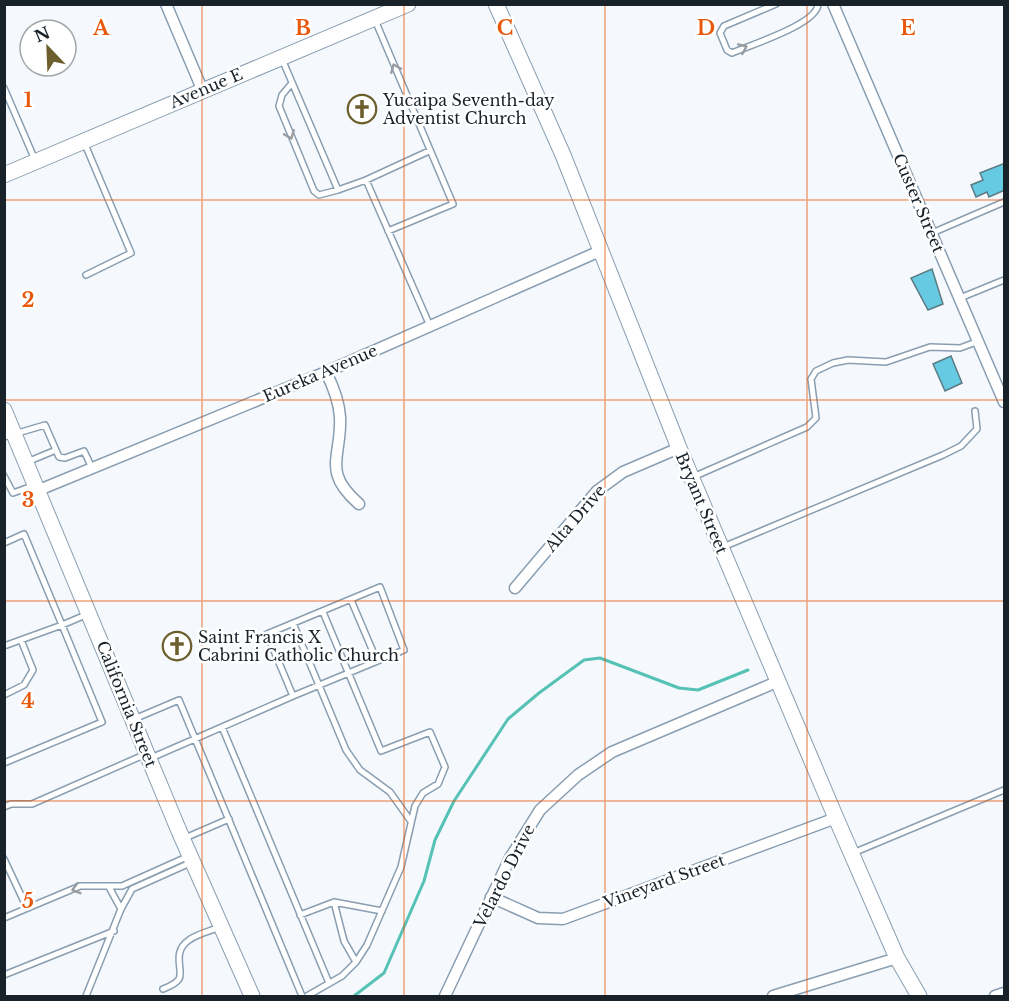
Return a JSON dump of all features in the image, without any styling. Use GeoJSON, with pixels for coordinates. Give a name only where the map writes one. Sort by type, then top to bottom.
{"type":"FeatureCollection","features":[{"type":"Feature","properties":{"kind":"street"},"geometry":{"type":"LineString","coordinates":[[166,4],[202,89]]}},
{"type":"Feature","properties":{"kind":"street","name":"Avenue E"},"geometry":{"type":"LineString","coordinates":[[4,175],[202,89],[408,4]]}},
{"type":"Feature","properties":{"kind":"street","name":"Bryant Street"},"geometry":{"type":"LineString","coordinates":[[496,4],[563,155],[678,448],[897,958],[919,996]]}},
{"type":"Feature","properties":{"kind":"street","name":"Custer Street"},"geometry":{"type":"LineString","coordinates":[[833,4],[1005,402]]}},
{"type":"Feature","properties":{"kind":"street","name":"Eureka Avenue"},"geometry":{"type":"LineString","coordinates":[[37,487],[92,468],[326,372],[600,251]]}},
{"type":"Feature","properties":{"kind":"street"},"geometry":{"type":"LineString","coordinates":[[326,372],[336,392],[340,418],[337,475],[343,490],[359,504]]}},
{"type":"Feature","properties":{"kind":"street","name":"California Street"},"geometry":{"type":"LineString","coordinates":[[4,410],[10,436],[27,463],[183,839],[222,927],[247,995]]}},
{"type":"Feature","properties":{"kind":"street","name":"Alta Drive"},"geometry":{"type":"LineString","coordinates":[[515,588],[597,491],[623,472],[678,448]]}},
{"type":"Feature","properties":{"kind":"street","name":"Velardo Drive"},"geometry":{"type":"LineString","coordinates":[[445,996],[525,830],[540,810],[578,775],[631,742],[779,681]]}},
{"type":"Feature","properties":{"kind":"street","name":"Vineyard Street"},"geometry":{"type":"LineString","coordinates":[[491,897],[538,918],[563,919],[836,818]]}},
{"type":"Feature","properties":{"kind":"street"},"geometry":{"type":"LineString","coordinates":[[773,996],[897,958]]}},
{"type":"Feature","properties":{"kind":"street"},"geometry":{"type":"LineString","coordinates":[[995,996],[1005,993]]}},
{"type":"Feature","properties":{"kind":"lane"},"geometry":{"type":"LineString","coordinates":[[776,4],[724,26],[720,33],[727,50],[732,53],[802,23],[816,13],[818,4]]}},
{"type":"Feature","properties":{"kind":"lane"},"geometry":{"type":"LineString","coordinates":[[374,19],[453,204],[388,231]]}},
{"type":"Feature","properties":{"kind":"lane"},"geometry":{"type":"LineString","coordinates":[[281,57],[338,190]]}},
{"type":"Feature","properties":{"kind":"lane"},"geometry":{"type":"LineString","coordinates":[[292,83],[282,95],[279,106],[314,191],[319,195],[366,180],[429,151]]}},
{"type":"Feature","properties":{"kind":"lane"},"geometry":{"type":"LineString","coordinates":[[4,88],[35,161]]}},
{"type":"Feature","properties":{"kind":"lane"},"geometry":{"type":"LineString","coordinates":[[83,141],[131,253],[86,275]]}},
{"type":"Feature","properties":{"kind":"lane"},"geometry":{"type":"LineString","coordinates":[[366,180],[430,326]]}},
{"type":"Feature","properties":{"kind":"lane"},"geometry":{"type":"LineString","coordinates":[[932,233],[1005,202]]}},
{"type":"Feature","properties":{"kind":"lane"},"geometry":{"type":"LineString","coordinates":[[960,298],[1005,280]]}},
{"type":"Feature","properties":{"kind":"lane"},"geometry":{"type":"LineString","coordinates":[[692,478],[807,427],[816,418],[811,379],[816,371],[833,363],[848,360],[886,362],[930,348],[960,348],[979,341]]}},
{"type":"Feature","properties":{"kind":"lane"},"geometry":{"type":"LineString","coordinates":[[722,548],[859,492],[961,446],[977,429],[975,411]]}},
{"type":"Feature","properties":{"kind":"lane"},"geometry":{"type":"LineString","coordinates":[[10,436],[45,425],[61,458],[84,451],[92,468]]}},
{"type":"Feature","properties":{"kind":"lane"},"geometry":{"type":"LineString","coordinates":[[27,463],[56,450]]}},
{"type":"Feature","properties":{"kind":"lane"},"geometry":{"type":"LineString","coordinates":[[4,476],[13,493],[37,487]]}},
{"type":"Feature","properties":{"kind":"lane"},"geometry":{"type":"LineString","coordinates":[[4,543],[24,534],[102,722],[4,764]]}},
{"type":"Feature","properties":{"kind":"lane"},"geometry":{"type":"LineString","coordinates":[[4,807],[12,804],[32,804],[195,739],[404,650],[380,587],[267,634],[293,696]]}},
{"type":"Feature","properties":{"kind":"lane"},"geometry":{"type":"LineString","coordinates":[[351,600],[377,661]]}},
{"type":"Feature","properties":{"kind":"lane"},"geometry":{"type":"LineString","coordinates":[[307,996],[329,983],[356,962],[401,867],[410,820],[423,793],[438,784],[445,767],[430,732],[381,751],[323,612]]}},
{"type":"Feature","properties":{"kind":"lane"},"geometry":{"type":"LineString","coordinates":[[4,646],[90,613]]}},
{"type":"Feature","properties":{"kind":"lane"},"geometry":{"type":"LineString","coordinates":[[293,623],[351,759],[360,770],[390,792],[410,820]]}},
{"type":"Feature","properties":{"kind":"lane"},"geometry":{"type":"LineString","coordinates":[[4,695],[24,685],[33,670],[21,640]]}},
{"type":"Feature","properties":{"kind":"lane"},"geometry":{"type":"LineString","coordinates":[[134,719],[179,700],[303,996]]}},
{"type":"Feature","properties":{"kind":"lane"},"geometry":{"type":"LineString","coordinates":[[222,727],[329,983]]}},
{"type":"Feature","properties":{"kind":"lane"},"geometry":{"type":"LineString","coordinates":[[852,854],[1005,790]]}},
{"type":"Feature","properties":{"kind":"lane"},"geometry":{"type":"LineString","coordinates":[[183,839],[229,819]]}},
{"type":"Feature","properties":{"kind":"lane"},"geometry":{"type":"LineString","coordinates":[[4,918],[80,886],[122,886],[192,858]]}},
{"type":"Feature","properties":{"kind":"lane"},"geometry":{"type":"LineString","coordinates":[[86,996],[121,909],[132,889],[192,858]]}},
{"type":"Feature","properties":{"kind":"lane"},"geometry":{"type":"LineString","coordinates":[[4,859],[27,908]]}},
{"type":"Feature","properties":{"kind":"lane"},"geometry":{"type":"LineString","coordinates":[[109,887],[121,909]]}},
{"type":"Feature","properties":{"kind":"lane"},"geometry":{"type":"LineString","coordinates":[[300,915],[334,902],[382,911]]}},
{"type":"Feature","properties":{"kind":"lane"},"geometry":{"type":"LineString","coordinates":[[334,902],[344,941],[356,962]]}},
{"type":"Feature","properties":{"kind":"lane"},"geometry":{"type":"LineString","coordinates":[[163,989],[178,981],[181,975],[178,964],[180,952],[187,940],[222,927]]}},
{"type":"Feature","properties":{"kind":"lane"},"geometry":{"type":"LineString","coordinates":[[4,975],[114,931]]}},
{"type":"Feature","properties":{"kind":"building"},"geometry":{"type":"Polygon","coordinates":[[[1005,163],[1005,190],[989,197],[987,192],[976,197],[971,185],[983,180],[980,173],[1005,163]]]}},
{"type":"Feature","properties":{"kind":"building"},"geometry":{"type":"Polygon","coordinates":[[[932,269],[943,304],[928,310],[911,278],[932,269]]]}},
{"type":"Feature","properties":{"kind":"building"},"geometry":{"type":"Polygon","coordinates":[[[951,356],[962,383],[945,391],[933,364],[951,356]]]}},
{"type":"Feature","properties":{"kind":"waterway"},"geometry":{"type":"LineString","coordinates":[[354,996],[384,973],[424,881],[435,840],[454,801],[508,719],[539,693],[584,660],[600,658],[679,688],[698,690],[748,670]]}},
{"type":"Feature","properties":{"kind":"place","name":"Yucaipa Seventh-day Adventist Church"},"geometry":{"type":"Point","coordinates":[362,109]}},
{"type":"Feature","properties":{"kind":"place","name":"Saint Francis X Cabrini Catholic Church"},"geometry":{"type":"Point","coordinates":[177,646]}}]}
